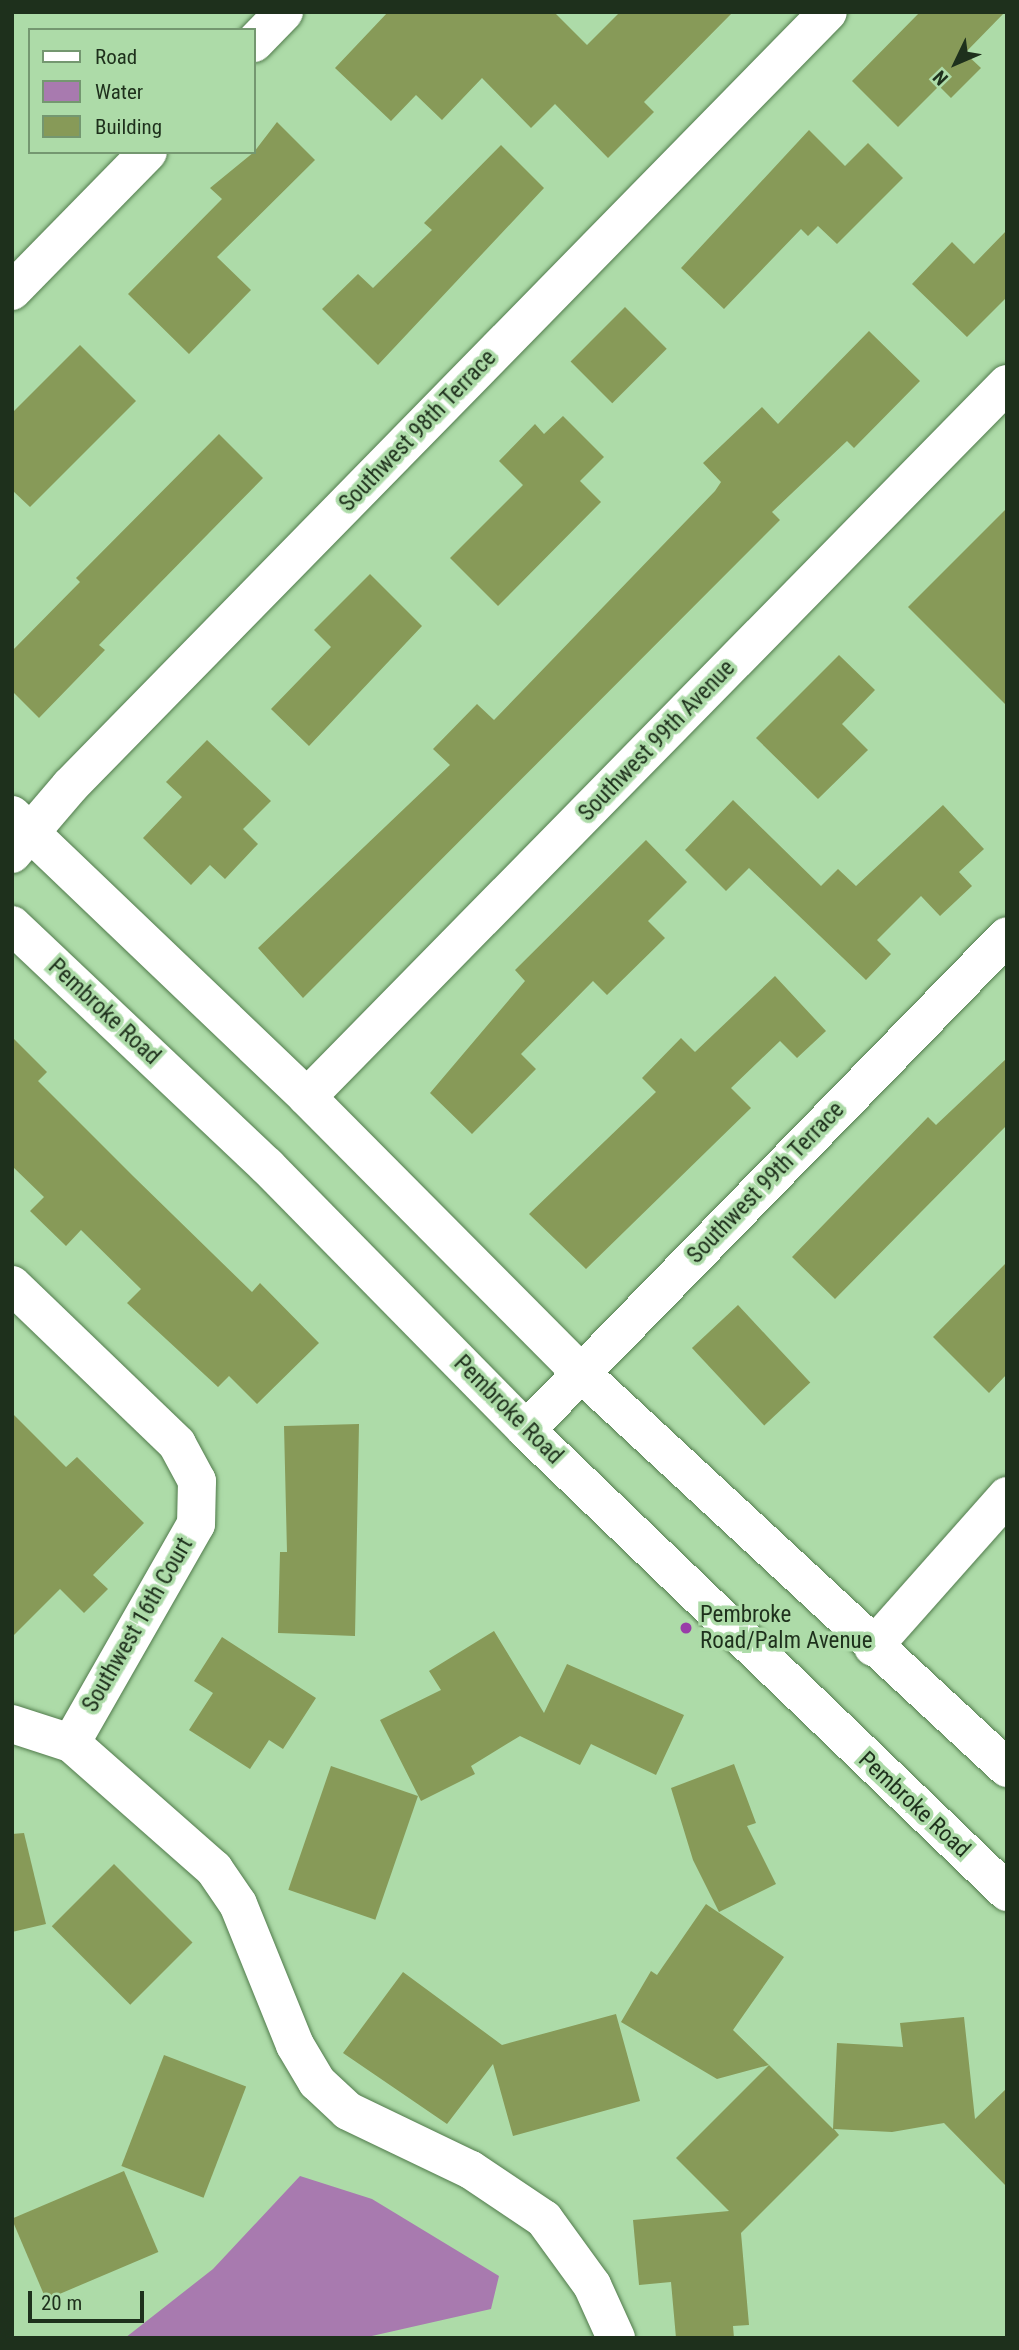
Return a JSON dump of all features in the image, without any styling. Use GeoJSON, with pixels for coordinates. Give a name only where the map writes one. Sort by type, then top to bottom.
{"type":"FeatureCollection","features":[{"type":"Feature","properties":{"kind":"street"},"geometry":{"type":"LineString","coordinates":[[256,41],[284,12]]}},
{"type":"Feature","properties":{"kind":"street","name":"Southwest 98th Terrace"},"geometry":{"type":"LineString","coordinates":[[18,834],[80,776],[828,12]]}},
{"type":"Feature","properties":{"kind":"street"},"geometry":{"type":"LineString","coordinates":[[12,291],[146,154]]}},
{"type":"Feature","properties":{"kind":"street","name":"Southwest 99th Avenue"},"geometry":{"type":"LineString","coordinates":[[307,1097],[1007,384]]}},
{"type":"Feature","properties":{"kind":"street"},"geometry":{"type":"LineString","coordinates":[[18,834],[307,1097],[580,1373],[873,1647],[1007,1768]]}},
{"type":"Feature","properties":{"kind":"street","name":"Pembroke Road"},"geometry":{"type":"LineString","coordinates":[[12,925],[267,1166],[526,1430],[1007,1892]]}},
{"type":"Feature","properties":{"kind":"street","name":"Southwest 99th Terrace"},"geometry":{"type":"LineString","coordinates":[[526,1430],[1007,936]]}},
{"type":"Feature","properties":{"kind":"street","name":"Southwest 16th Court"},"geometry":{"type":"LineString","coordinates":[[12,1285],[177,1444],[197,1481],[196,1524],[71,1743]]}},
{"type":"Feature","properties":{"kind":"street"},"geometry":{"type":"LineString","coordinates":[[873,1647],[1007,1496]]}},
{"type":"Feature","properties":{"kind":"street"},"geometry":{"type":"LineString","coordinates":[[12,1724],[71,1743],[170,1824],[228,1885],[295,2045],[317,2082],[348,2111],[471,2170],[544,2218],[592,2285],[616,2338]]}},
{"type":"Feature","properties":{"kind":"water"},"geometry":{"type":"Polygon","coordinates":[[[300,2176],[372,2199],[499,2276],[491,2309],[363,2338],[125,2338],[213,2269],[300,2176]]]}},
{"type":"Feature","properties":{"kind":"building"},"geometry":{"type":"Polygon","coordinates":[[[388,12],[554,12],[587,45],[620,12],[733,12],[644,102],[654,112],[608,158],[555,104],[531,128],[482,78],[442,120],[416,95],[391,121],[335,68],[388,12]]]}},
{"type":"Feature","properties":{"kind":"building"},"geometry":{"type":"Polygon","coordinates":[[[920,12],[1005,12],[965,53],[981,68],[951,98],[939,86],[898,127],[852,81],[920,12]]]}},
{"type":"Feature","properties":{"kind":"building"},"geometry":{"type":"Polygon","coordinates":[[[277,122],[315,160],[217,257],[251,290],[189,354],[128,294],[222,199],[210,188],[252,154],[256,154],[256,149],[277,122]]]}},
{"type":"Feature","properties":{"kind":"building"},"geometry":{"type":"Polygon","coordinates":[[[809,130],[845,166],[868,143],[903,178],[837,244],[818,226],[808,236],[801,229],[724,309],[681,268],[809,130]]]}},
{"type":"Feature","properties":{"kind":"building"},"geometry":{"type":"Polygon","coordinates":[[[501,145],[544,188],[378,365],[322,309],[358,274],[373,288],[432,230],[424,223],[501,145]]]}},
{"type":"Feature","properties":{"kind":"building"},"geometry":{"type":"Polygon","coordinates":[[[1007,230],[1007,297],[967,337],[912,284],[952,242],[974,264],[1007,230]]]}},
{"type":"Feature","properties":{"kind":"building"},"geometry":{"type":"Polygon","coordinates":[[[625,307],[667,349],[612,403],[571,361],[625,307]]]}},
{"type":"Feature","properties":{"kind":"building"},"geometry":{"type":"Polygon","coordinates":[[[869,331],[920,381],[854,448],[847,441],[772,512],[780,520],[303,998],[258,948],[450,765],[433,749],[477,704],[494,720],[715,491],[721,482],[703,463],[762,407],[778,424],[869,331]]]}},
{"type":"Feature","properties":{"kind":"building"},"geometry":{"type":"Polygon","coordinates":[[[80,345],[136,401],[30,507],[12,490],[12,413],[80,345]]]}},
{"type":"Feature","properties":{"kind":"building"},"geometry":{"type":"Polygon","coordinates":[[[563,416],[604,457],[580,481],[601,502],[498,606],[450,558],[523,485],[499,461],[535,424],[544,434],[563,416]]]}},
{"type":"Feature","properties":{"kind":"building"},"geometry":{"type":"Polygon","coordinates":[[[219,434],[263,478],[99,645],[105,650],[39,718],[12,691],[12,651],[80,582],[76,578],[219,434]]]}},
{"type":"Feature","properties":{"kind":"building"},"geometry":{"type":"Polygon","coordinates":[[[1007,508],[1007,706],[908,607],[1007,508]]]}},
{"type":"Feature","properties":{"kind":"building"},"geometry":{"type":"Polygon","coordinates":[[[370,574],[422,626],[309,746],[271,709],[331,647],[314,630],[370,574]]]}},
{"type":"Feature","properties":{"kind":"building"},"geometry":{"type":"Polygon","coordinates":[[[839,655],[875,690],[842,724],[868,750],[818,799],[756,738],[839,655]]]}},
{"type":"Feature","properties":{"kind":"building"},"geometry":{"type":"Polygon","coordinates":[[[207,740],[271,801],[243,829],[258,844],[225,879],[210,865],[191,885],[143,838],[182,797],[166,782],[207,740]]]}},
{"type":"Feature","properties":{"kind":"building"},"geometry":{"type":"Polygon","coordinates":[[[733,800],[821,886],[838,869],[856,886],[943,805],[984,849],[959,872],[972,886],[940,916],[921,896],[877,940],[891,954],[866,980],[749,868],[726,891],[685,850],[733,800]]]}},
{"type":"Feature","properties":{"kind":"building"},"geometry":{"type":"Polygon","coordinates":[[[646,840],[687,882],[648,921],[665,938],[607,995],[593,981],[521,1054],[536,1069],[472,1134],[430,1093],[525,981],[515,970],[646,840]]]}},
{"type":"Feature","properties":{"kind":"building"},"geometry":{"type":"Polygon","coordinates":[[[775,976],[826,1031],[797,1058],[780,1041],[731,1088],[751,1108],[586,1269],[529,1214],[656,1092],[642,1078],[681,1038],[695,1052],[775,976]]]}},
{"type":"Feature","properties":{"kind":"building"},"geometry":{"type":"Polygon","coordinates":[[[12,1037],[47,1072],[38,1081],[133,1176],[252,1292],[260,1283],[319,1343],[257,1404],[229,1376],[218,1387],[127,1303],[141,1289],[81,1230],[66,1246],[30,1211],[44,1197],[12,1166],[12,1037]]]}},
{"type":"Feature","properties":{"kind":"building"},"geometry":{"type":"Polygon","coordinates":[[[1007,1058],[1007,1125],[835,1299],[792,1257],[928,1117],[936,1125],[1007,1058]]]}},
{"type":"Feature","properties":{"kind":"building"},"geometry":{"type":"Polygon","coordinates":[[[1007,1262],[1007,1374],[989,1393],[933,1337],[1007,1262]]]}},
{"type":"Feature","properties":{"kind":"building"},"geometry":{"type":"Polygon","coordinates":[[[738,1305],[810,1383],[764,1425],[692,1348],[738,1305]]]}},
{"type":"Feature","properties":{"kind":"building"},"geometry":{"type":"Polygon","coordinates":[[[12,1413],[66,1467],[77,1457],[144,1523],[93,1575],[108,1589],[84,1613],[60,1589],[12,1637],[12,1413]]]}},
{"type":"Feature","properties":{"kind":"building"},"geometry":{"type":"Polygon","coordinates":[[[359,1424],[355,1636],[278,1633],[280,1552],[287,1552],[284,1426],[359,1424]]]}},
{"type":"Feature","properties":{"kind":"building"},"geometry":{"type":"Polygon","coordinates":[[[494,1631],[544,1713],[567,1664],[684,1715],[656,1775],[591,1744],[580,1765],[520,1736],[471,1766],[475,1774],[421,1801],[380,1720],[441,1690],[429,1671],[494,1631]]]}},
{"type":"Feature","properties":{"kind":"building"},"geometry":{"type":"Polygon","coordinates":[[[222,1637],[316,1698],[283,1749],[269,1740],[250,1769],[189,1730],[213,1693],[194,1681],[222,1637]]]}},
{"type":"Feature","properties":{"kind":"building"},"geometry":{"type":"Polygon","coordinates":[[[734,1764],[756,1823],[747,1826],[776,1884],[719,1912],[693,1860],[671,1788],[734,1764]]]}},
{"type":"Feature","properties":{"kind":"building"},"geometry":{"type":"Polygon","coordinates":[[[331,1766],[418,1796],[375,1920],[288,1890],[331,1766]]]}},
{"type":"Feature","properties":{"kind":"building"},"geometry":{"type":"Polygon","coordinates":[[[24,1833],[46,1924],[12,1932],[12,1834],[24,1833]]]}},
{"type":"Feature","properties":{"kind":"building"},"geometry":{"type":"Polygon","coordinates":[[[114,1864],[192,1942],[130,2005],[52,1926],[114,1864]]]}},
{"type":"Feature","properties":{"kind":"building"},"geometry":{"type":"Polygon","coordinates":[[[706,1904],[784,1957],[733,2030],[769,2065],[717,2079],[621,2022],[651,1971],[657,1975],[706,1904]]]}},
{"type":"Feature","properties":{"kind":"building"},"geometry":{"type":"Polygon","coordinates":[[[403,1972],[502,2045],[616,2014],[640,2101],[513,2136],[493,2064],[447,2124],[343,2053],[403,1972]]]}},
{"type":"Feature","properties":{"kind":"building"},"geometry":{"type":"Polygon","coordinates":[[[964,2017],[975,2119],[1007,2088],[1007,2187],[944,2123],[892,2132],[834,2129],[839,2135],[741,2233],[749,2325],[733,2326],[734,2338],[676,2338],[671,2282],[639,2285],[633,2220],[729,2211],[676,2158],[769,2065],[833,2129],[837,2043],[903,2047],[900,2023],[964,2017]]]}},
{"type":"Feature","properties":{"kind":"building"},"geometry":{"type":"Polygon","coordinates":[[[164,2055],[246,2087],[204,2198],[121,2166],[164,2055]]]}},
{"type":"Feature","properties":{"kind":"building"},"geometry":{"type":"Polygon","coordinates":[[[124,2171],[158,2252],[46,2300],[12,2219],[124,2171]]]}},
{"type":"Feature","properties":{"kind":"place","name":"Pembroke Road/Palm Avenue"},"geometry":{"type":"Point","coordinates":[686,1628]}}]}
